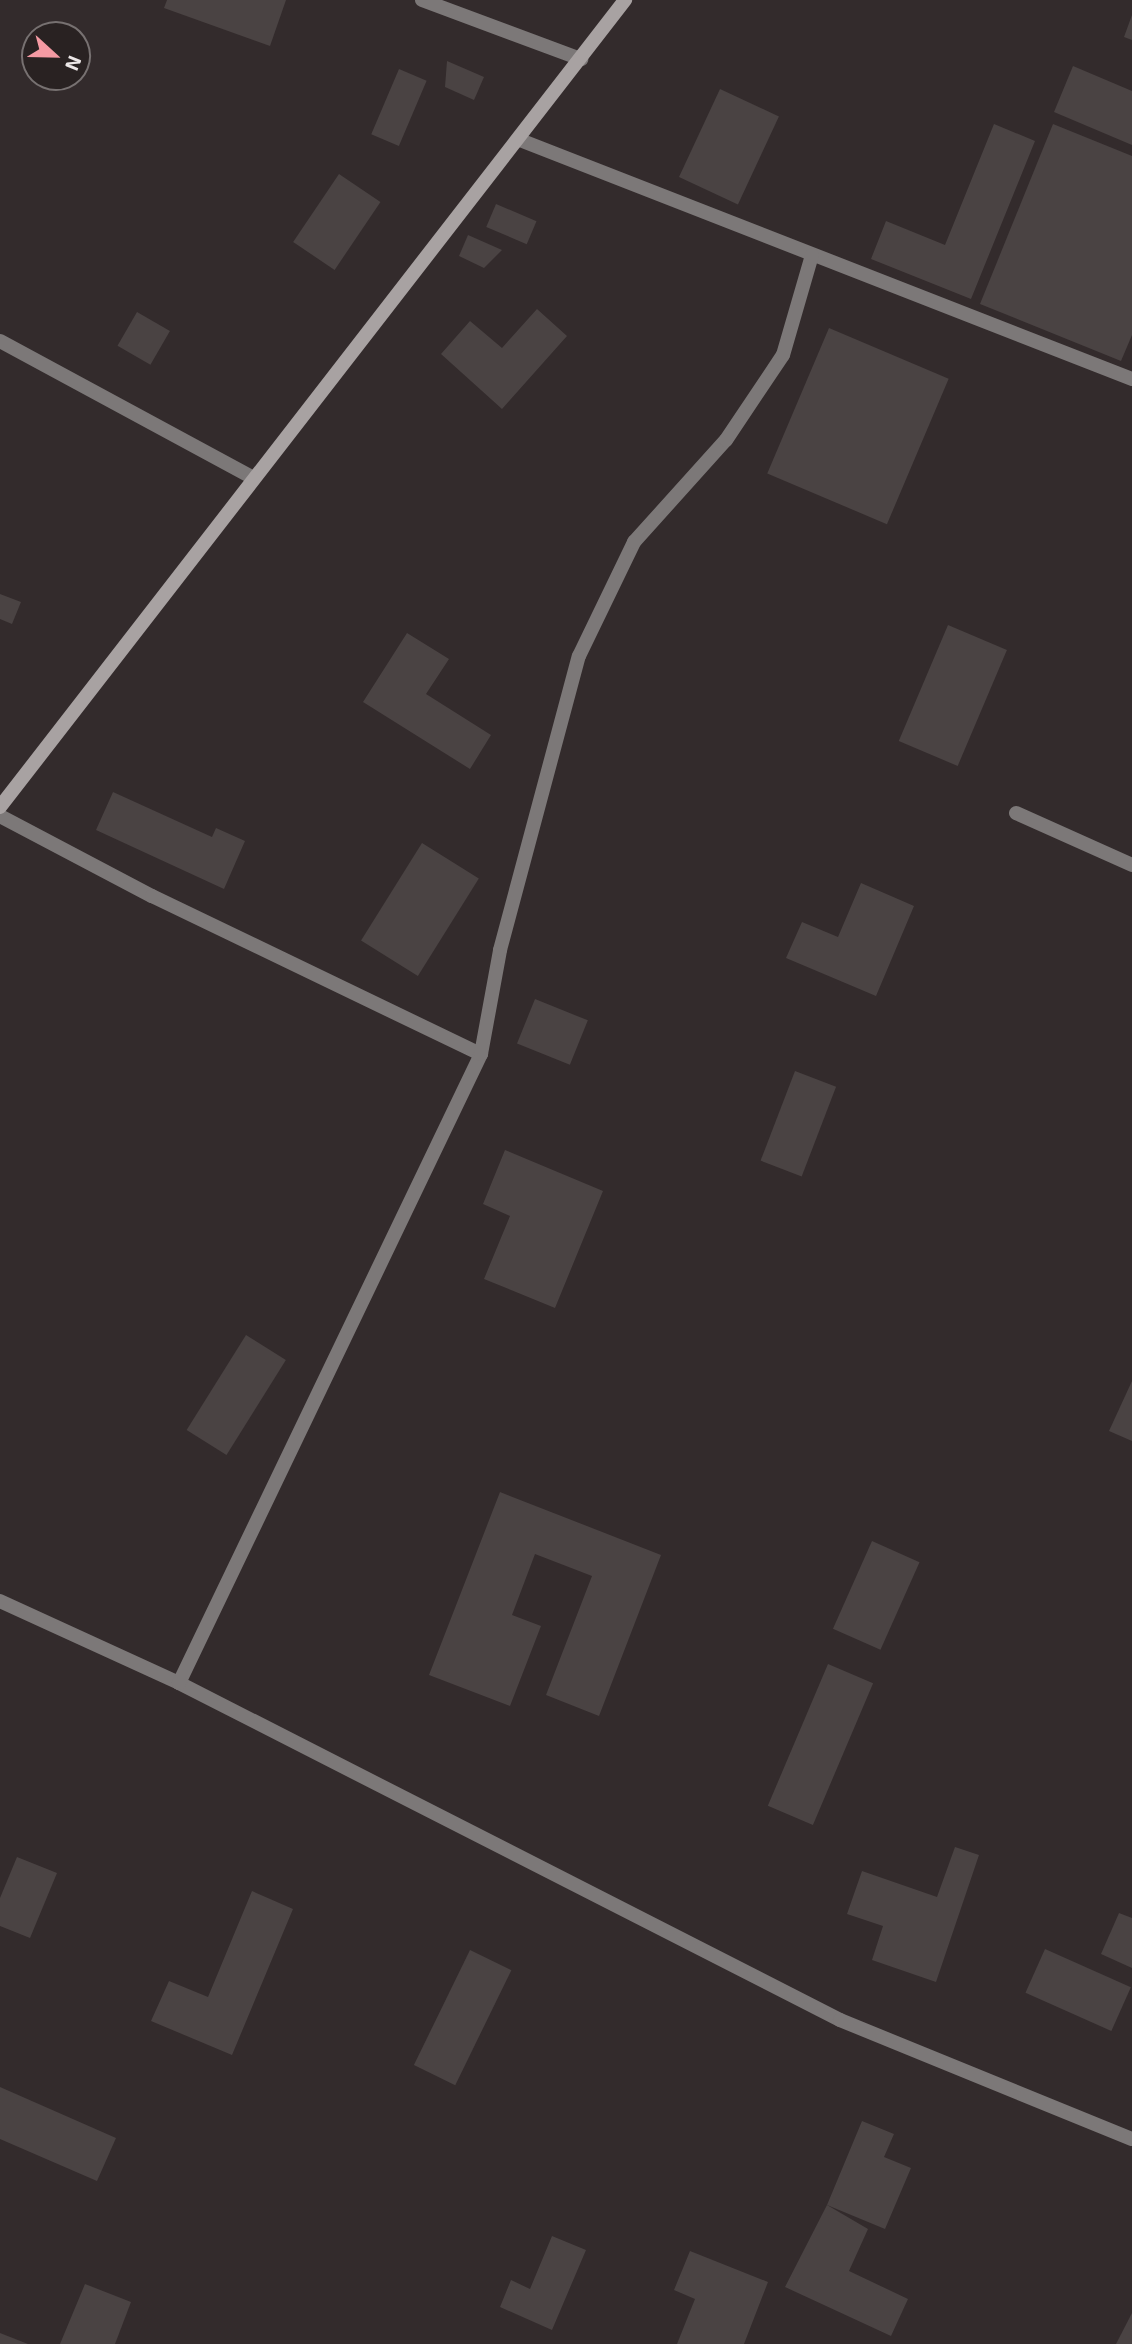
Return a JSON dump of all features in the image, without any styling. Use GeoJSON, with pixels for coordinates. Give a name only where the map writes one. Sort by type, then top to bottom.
{"type":"FeatureCollection","features":[{"type":"Feature","properties":{"kind":"street"},"geometry":{"type":"LineString","coordinates":[[422,0],[581,59]]}},
{"type":"Feature","properties":{"kind":"street"},"geometry":{"type":"LineString","coordinates":[[0,807],[252,477],[520,140],[625,0]]}},
{"type":"Feature","properties":{"kind":"street"},"geometry":{"type":"LineString","coordinates":[[520,140],[1132,379]]}},
{"type":"Feature","properties":{"kind":"street"},"geometry":{"type":"LineString","coordinates":[[179,1683],[481,1054],[500,950],[579,656],[634,542],[726,440],[783,355],[812,255]]}},
{"type":"Feature","properties":{"kind":"street"},"geometry":{"type":"LineString","coordinates":[[0,341],[252,477]]}},
{"type":"Feature","properties":{"kind":"street"},"geometry":{"type":"LineString","coordinates":[[1016,813],[1132,865]]}},
{"type":"Feature","properties":{"kind":"street"},"geometry":{"type":"LineString","coordinates":[[0,816],[152,895],[481,1054]]}},
{"type":"Feature","properties":{"kind":"street"},"geometry":{"type":"LineString","coordinates":[[0,1601],[179,1683],[841,2020],[1132,2139]]}},
{"type":"Feature","properties":{"kind":"building"},"geometry":{"type":"Polygon","coordinates":[[[167,0],[286,0],[270,46],[164,8],[167,0]]]}},
{"type":"Feature","properties":{"kind":"building"},"geometry":{"type":"Polygon","coordinates":[[[1132,15],[1132,40],[1124,37],[1132,15]]]}},
{"type":"Feature","properties":{"kind":"building"},"geometry":{"type":"Polygon","coordinates":[[[447,61],[484,77],[474,100],[445,87],[447,61]]]}},
{"type":"Feature","properties":{"kind":"building"},"geometry":{"type":"Polygon","coordinates":[[[1073,66],[1132,91],[1132,145],[1054,112],[1073,66]]]}},
{"type":"Feature","properties":{"kind":"building"},"geometry":{"type":"Polygon","coordinates":[[[399,69],[427,81],[399,146],[371,134],[399,69]]]}},
{"type":"Feature","properties":{"kind":"building"},"geometry":{"type":"Polygon","coordinates":[[[720,89],[779,116],[738,204],[679,177],[720,89]]]}},
{"type":"Feature","properties":{"kind":"building"},"geometry":{"type":"Polygon","coordinates":[[[994,124],[1035,141],[971,299],[871,259],[886,221],[945,245],[994,124]]]}},
{"type":"Feature","properties":{"kind":"building"},"geometry":{"type":"Polygon","coordinates":[[[1053,124],[1132,156],[1132,335],[1121,361],[980,304],[1053,124]]]}},
{"type":"Feature","properties":{"kind":"building"},"geometry":{"type":"Polygon","coordinates":[[[339,174],[380,202],[335,270],[293,242],[339,174]]]}},
{"type":"Feature","properties":{"kind":"building"},"geometry":{"type":"Polygon","coordinates":[[[496,204],[537,221],[527,244],[486,227],[496,204]]]}},
{"type":"Feature","properties":{"kind":"building"},"geometry":{"type":"Polygon","coordinates":[[[468,235],[502,250],[484,268],[459,256],[468,235]]]}},
{"type":"Feature","properties":{"kind":"building"},"geometry":{"type":"Polygon","coordinates":[[[537,309],[567,336],[502,409],[441,354],[470,321],[502,348],[537,309]]]}},
{"type":"Feature","properties":{"kind":"building"},"geometry":{"type":"Polygon","coordinates":[[[137,312],[170,331],[150,365],[118,346],[137,312]]]}},
{"type":"Feature","properties":{"kind":"building"},"geometry":{"type":"Polygon","coordinates":[[[829,328],[949,379],[887,524],[767,473],[829,328]]]}},
{"type":"Feature","properties":{"kind":"building"},"geometry":{"type":"Polygon","coordinates":[[[0,594],[21,602],[12,624],[0,619],[0,594]]]}},
{"type":"Feature","properties":{"kind":"building"},"geometry":{"type":"Polygon","coordinates":[[[948,625],[1007,650],[958,766],[899,741],[948,625]]]}},
{"type":"Feature","properties":{"kind":"building"},"geometry":{"type":"Polygon","coordinates":[[[407,633],[449,659],[426,694],[491,735],[470,769],[363,702],[407,633]]]}},
{"type":"Feature","properties":{"kind":"building"},"geometry":{"type":"Polygon","coordinates":[[[113,792],[212,837],[216,828],[245,841],[224,889],[96,830],[113,792]]]}},
{"type":"Feature","properties":{"kind":"building"},"geometry":{"type":"Polygon","coordinates":[[[422,843],[479,879],[418,976],[361,941],[422,843]]]}},
{"type":"Feature","properties":{"kind":"building"},"geometry":{"type":"Polygon","coordinates":[[[861,883],[914,906],[876,996],[786,958],[802,922],[838,937],[861,883]]]}},
{"type":"Feature","properties":{"kind":"building"},"geometry":{"type":"Polygon","coordinates":[[[535,999],[588,1020],[570,1065],[517,1044],[535,999]]]}},
{"type":"Feature","properties":{"kind":"building"},"geometry":{"type":"Polygon","coordinates":[[[795,1071],[836,1087],[802,1176],[761,1161],[795,1071]]]}},
{"type":"Feature","properties":{"kind":"building"},"geometry":{"type":"Polygon","coordinates":[[[505,1150],[603,1191],[555,1308],[484,1279],[510,1216],[483,1204],[505,1150]]]}},
{"type":"Feature","properties":{"kind":"building"},"geometry":{"type":"Polygon","coordinates":[[[246,1335],[286,1360],[227,1455],[187,1430],[246,1335]]]}},
{"type":"Feature","properties":{"kind":"building"},"geometry":{"type":"Polygon","coordinates":[[[1132,1381],[1132,1441],[1109,1431],[1132,1381]]]}},
{"type":"Feature","properties":{"kind":"building"},"geometry":{"type":"Polygon","coordinates":[[[500,1492],[661,1555],[599,1716],[546,1695],[592,1576],[535,1554],[512,1615],[541,1626],[510,1706],[429,1675],[500,1492]]]}},
{"type":"Feature","properties":{"kind":"building"},"geometry":{"type":"Polygon","coordinates":[[[872,1541],[920,1562],[880,1650],[833,1629],[872,1541]]]}},
{"type":"Feature","properties":{"kind":"building"},"geometry":{"type":"Polygon","coordinates":[[[828,1664],[873,1683],[813,1825],[768,1806],[828,1664]]]}},
{"type":"Feature","properties":{"kind":"building"},"geometry":{"type":"Polygon","coordinates":[[[955,1847],[979,1855],[936,1982],[872,1960],[883,1926],[847,1914],[862,1871],[937,1897],[955,1847]]]}},
{"type":"Feature","properties":{"kind":"building"},"geometry":{"type":"Polygon","coordinates":[[[17,1857],[57,1873],[30,1938],[0,1926],[0,1898],[17,1857]]]}},
{"type":"Feature","properties":{"kind":"building"},"geometry":{"type":"Polygon","coordinates":[[[252,1891],[293,1909],[232,2055],[151,2021],[169,1981],[208,1997],[252,1891]]]}},
{"type":"Feature","properties":{"kind":"building"},"geometry":{"type":"Polygon","coordinates":[[[1119,1913],[1132,1918],[1132,1968],[1101,1954],[1119,1913]]]}},
{"type":"Feature","properties":{"kind":"building"},"geometry":{"type":"Polygon","coordinates":[[[1045,1949],[1131,1987],[1111,2031],[1025,1993],[1045,1949]]]}},
{"type":"Feature","properties":{"kind":"building"},"geometry":{"type":"Polygon","coordinates":[[[470,1950],[511,1970],[455,2085],[414,2065],[470,1950]]]}},
{"type":"Feature","properties":{"kind":"building"},"geometry":{"type":"Polygon","coordinates":[[[0,2087],[116,2138],[97,2181],[0,2139],[0,2087]]]}},
{"type":"Feature","properties":{"kind":"building"},"geometry":{"type":"Polygon","coordinates":[[[862,2121],[894,2134],[884,2157],[911,2168],[885,2229],[827,2205],[862,2121]]]}},
{"type":"Feature","properties":{"kind":"building"},"geometry":{"type":"Polygon","coordinates":[[[827,2205],[868,2229],[849,2271],[908,2299],[891,2336],[785,2287],[827,2205]]]}},
{"type":"Feature","properties":{"kind":"building"},"geometry":{"type":"Polygon","coordinates":[[[552,2236],[586,2250],[552,2330],[500,2307],[511,2280],[530,2289],[552,2236]]]}},
{"type":"Feature","properties":{"kind":"building"},"geometry":{"type":"Polygon","coordinates":[[[690,2251],[768,2282],[744,2344],[677,2344],[695,2299],[674,2290],[690,2251]]]}},
{"type":"Feature","properties":{"kind":"building"},"geometry":{"type":"Polygon","coordinates":[[[85,2284],[131,2302],[115,2344],[60,2344],[85,2284]]]}},
{"type":"Feature","properties":{"kind":"building"},"geometry":{"type":"Polygon","coordinates":[[[1132,2313],[1132,2344],[1116,2344],[1132,2313]]]}},
{"type":"Feature","properties":{"kind":"building"},"geometry":{"type":"Polygon","coordinates":[[[0,2333],[28,2344],[0,2344],[0,2333]]]}}]}
